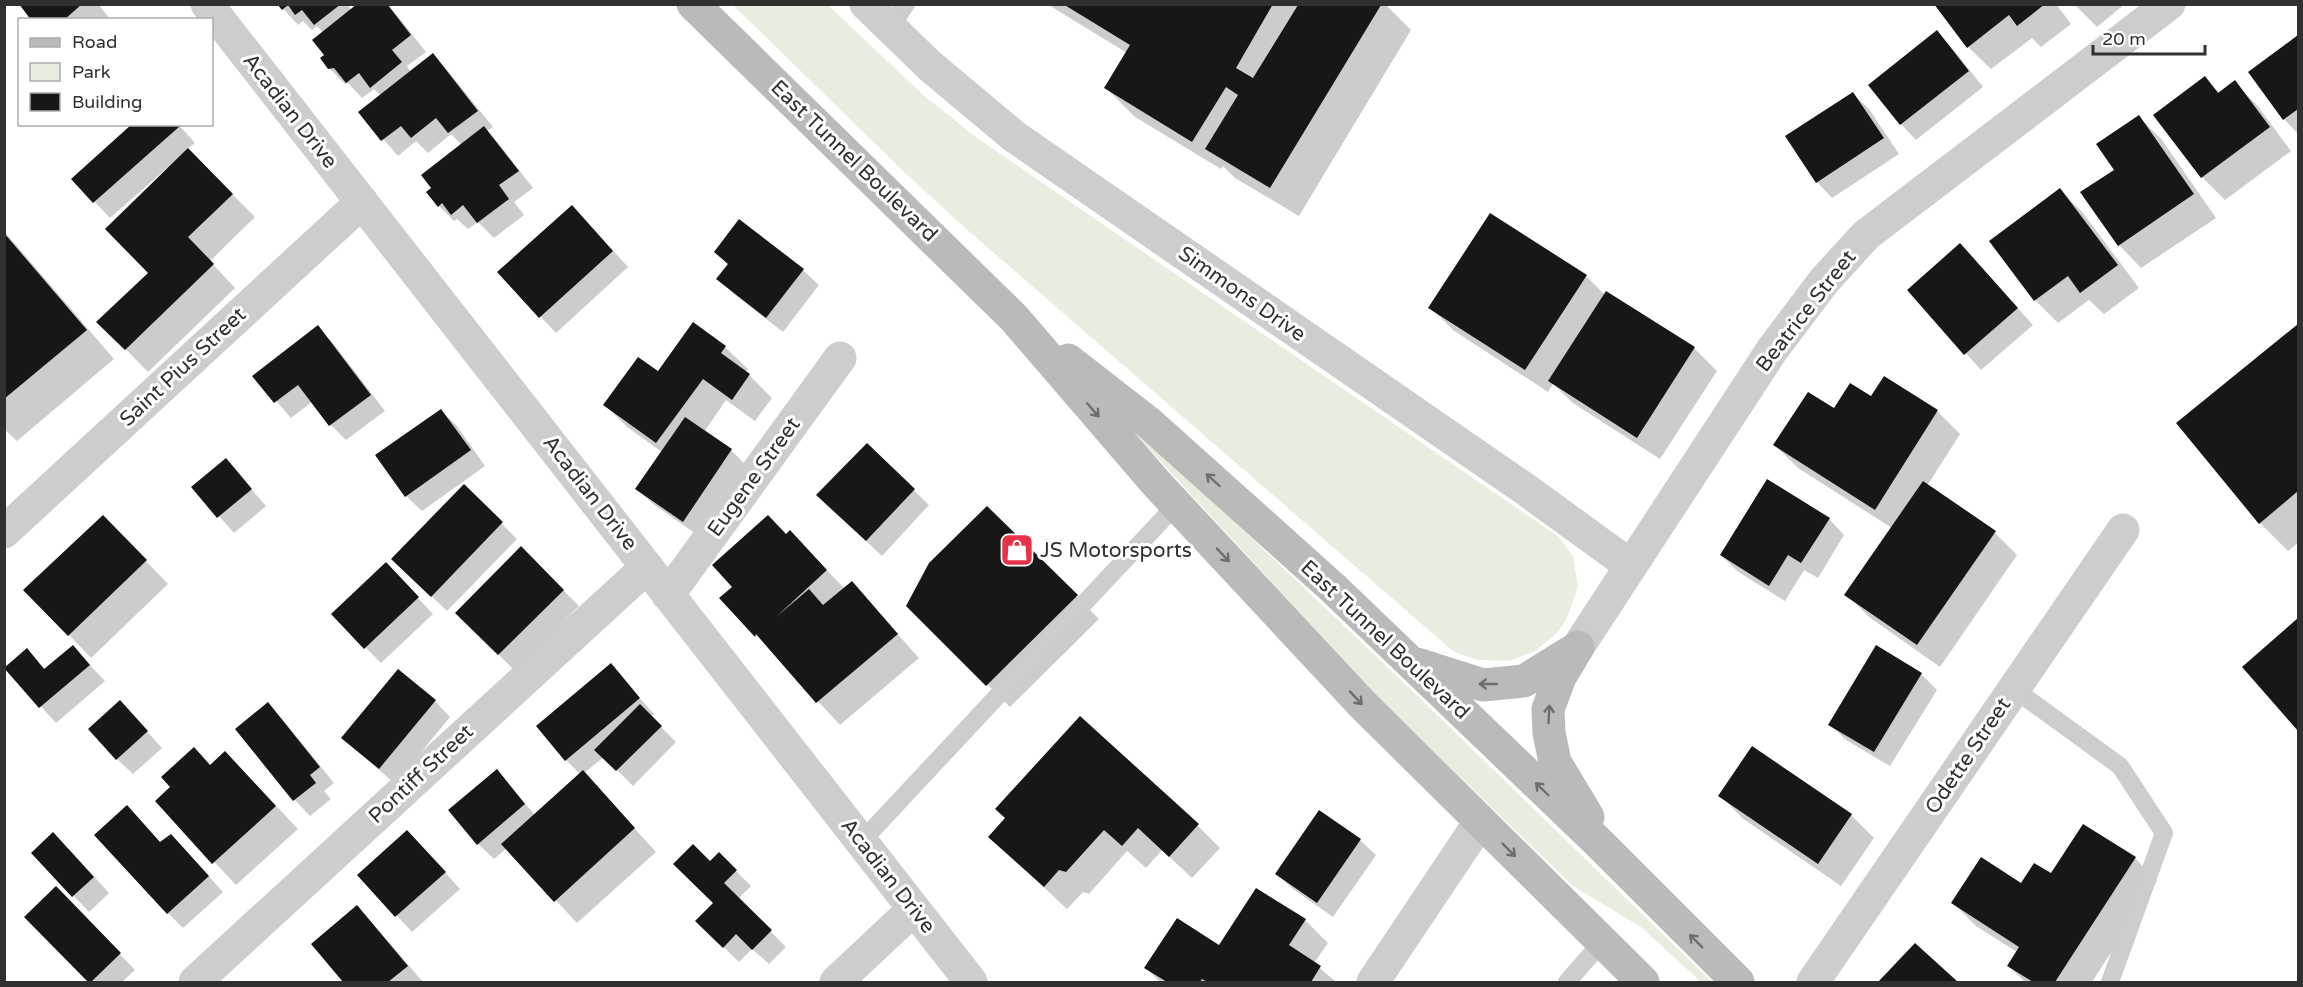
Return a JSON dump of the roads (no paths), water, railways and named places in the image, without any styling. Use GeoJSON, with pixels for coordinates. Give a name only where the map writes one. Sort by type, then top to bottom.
{"type":"FeatureCollection","features":[{"type":"Feature","properties":{"kind":"main road","name":"East Tunnel Boulevard"},"geometry":{"type":"LineString","coordinates":[[693,4],[1014,318],[1176,505],[1363,705],[1643,982]]}},
{"type":"Feature","properties":{"kind":"main road","name":"East Tunnel Boulevard"},"geometry":{"type":"LineString","coordinates":[[1014,318],[1149,423],[1333,588],[1600,844],[1737,982]]}},
{"type":"Feature","properties":{"kind":"main road"},"geometry":{"type":"LineString","coordinates":[[1410,662],[1483,685],[1524,681],[1578,647]]}},
{"type":"Feature","properties":{"kind":"main road"},"geometry":{"type":"LineString","coordinates":[[1578,647],[1560,677],[1548,708],[1549,734],[1555,762],[1586,814],[1600,844]]}},
{"type":"Feature","properties":{"kind":"street","name":"Acadian Drive"},"geometry":{"type":"LineString","coordinates":[[207,4],[971,982]]}},
{"type":"Feature","properties":{"kind":"street","name":"Simmons Drive"},"geometry":{"type":"LineString","coordinates":[[866,4],[898,16],[930,66],[1015,137],[1525,489],[1631,566]]}},
{"type":"Feature","properties":{"kind":"street","name":"Beatrice Street"},"geometry":{"type":"LineString","coordinates":[[1578,647],[1773,350],[1824,281],[1866,235],[2169,4]]}},
{"type":"Feature","properties":{"kind":"street","name":"Saint Pius Street"},"geometry":{"type":"LineString","coordinates":[[4,532],[362,202]]}},
{"type":"Feature","properties":{"kind":"street","name":"Eugene Street"},"geometry":{"type":"LineString","coordinates":[[668,595],[840,358]]}},
{"type":"Feature","properties":{"kind":"street","name":"Odette Street"},"geometry":{"type":"LineString","coordinates":[[1813,982],[2123,530]]}},
{"type":"Feature","properties":{"kind":"street","name":"Pontiff Street"},"geometry":{"type":"LineString","coordinates":[[195,982],[647,567]]}},
{"type":"Feature","properties":{"kind":"street"},"geometry":{"type":"LineString","coordinates":[[1373,982],[1480,822]]}},
{"type":"Feature","properties":{"kind":"street"},"geometry":{"type":"LineString","coordinates":[[836,982],[914,909]]}},
{"type":"Feature","properties":{"kind":"lane"},"geometry":{"type":"LineString","coordinates":[[861,842],[1176,505]]}},
{"type":"Feature","properties":{"kind":"lane"},"geometry":{"type":"LineString","coordinates":[[2014,689],[2120,766],[2164,833],[2110,982]]}},
{"type":"Feature","properties":{"kind":"lane"},"geometry":{"type":"LineString","coordinates":[[1567,982],[1602,942]]}},
{"type":"Feature","properties":{"kind":"place","name":"JS Motorsports"},"geometry":{"type":"Point","coordinates":[1017,550]}}]}
